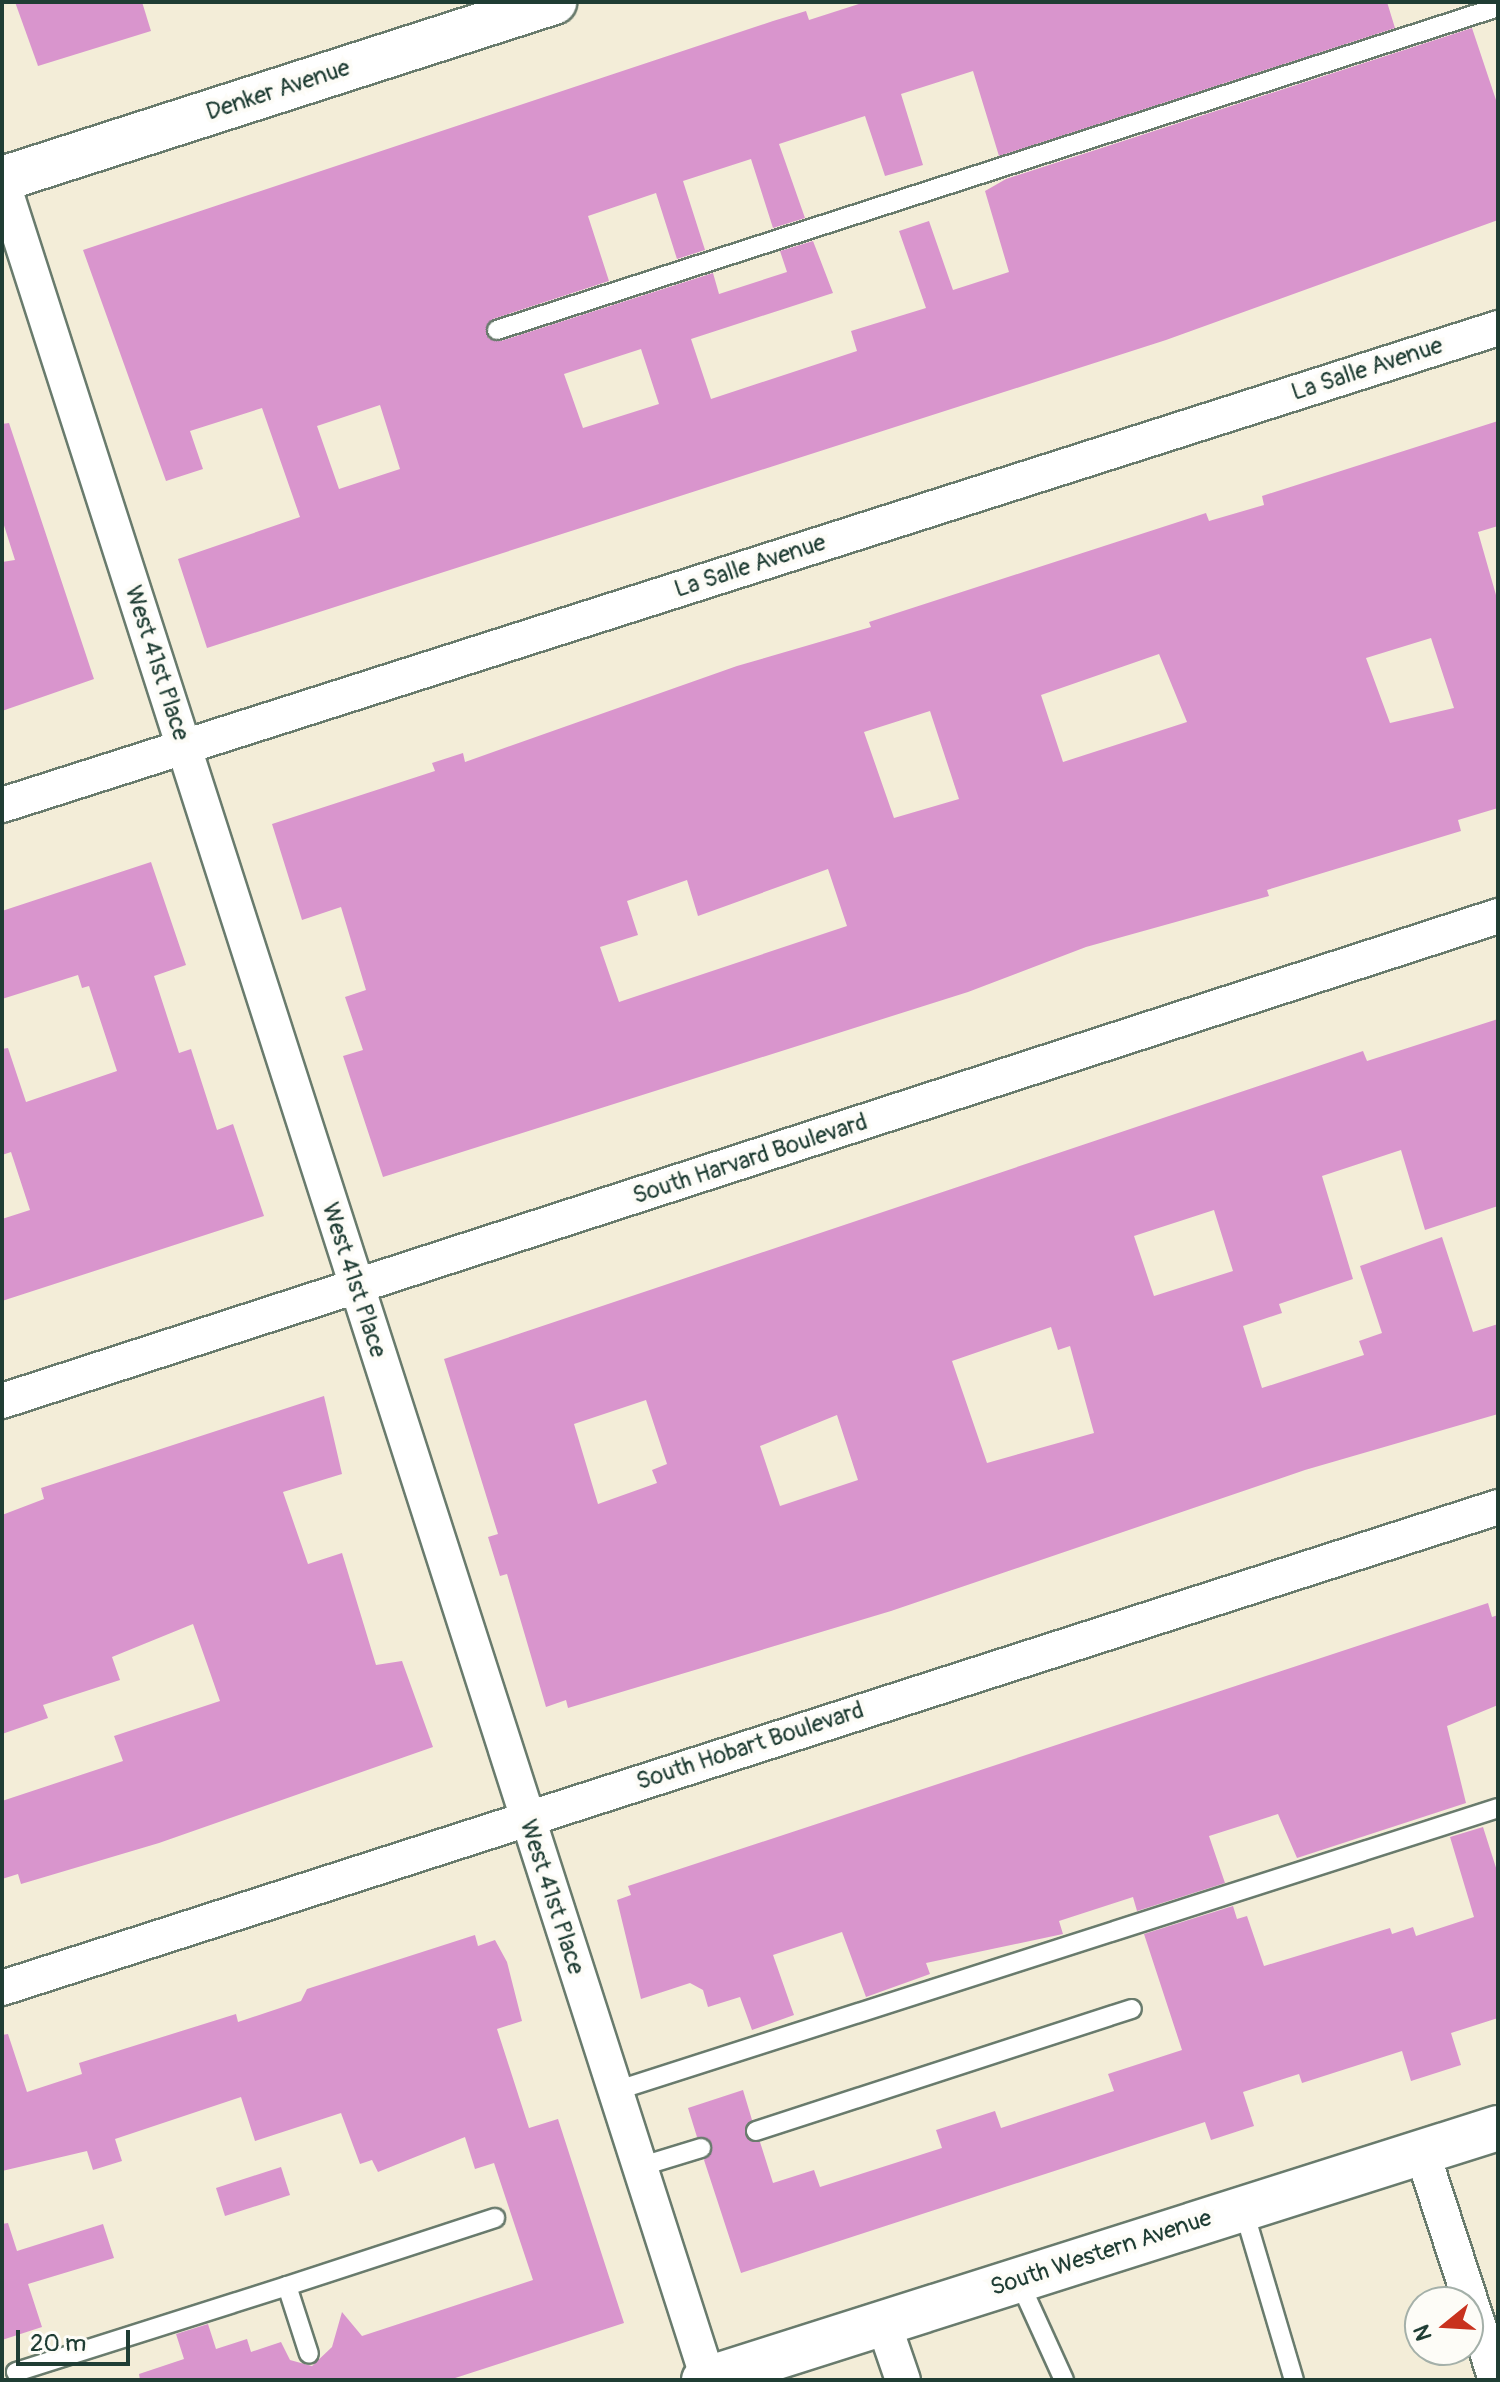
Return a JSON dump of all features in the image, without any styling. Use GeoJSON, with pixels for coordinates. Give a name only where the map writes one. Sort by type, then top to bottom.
{"type":"FeatureCollection","features":[{"type":"Feature","properties":{"kind":"main road","name":"Denker Avenue"},"geometry":{"type":"LineString","coordinates":[[2,180],[554,2]]}},
{"type":"Feature","properties":{"kind":"main road","name":"South Western Avenue"},"geometry":{"type":"LineString","coordinates":[[706,2379],[1498,2128]]}},
{"type":"Feature","properties":{"kind":"street","name":"West 41st Place"},"geometry":{"type":"LineString","coordinates":[[2,180],[706,2379]]}},
{"type":"Feature","properties":{"kind":"street","name":"La Salle Avenue"},"geometry":{"type":"LineString","coordinates":[[2,805],[1498,328]]}},
{"type":"Feature","properties":{"kind":"street","name":"South Harvard Boulevard"},"geometry":{"type":"LineString","coordinates":[[2,1401],[1498,916]]}},
{"type":"Feature","properties":{"kind":"street","name":"South Hobart Boulevard"},"geometry":{"type":"LineString","coordinates":[[2,1988],[1498,1507]]}},
{"type":"Feature","properties":{"kind":"street"},"geometry":{"type":"LineString","coordinates":[[1422,2152],[1496,2380]]}},
{"type":"Feature","properties":{"kind":"street"},"geometry":{"type":"LineString","coordinates":[[883,2322],[903,2380]]}},
{"type":"Feature","properties":{"kind":"lane"},"geometry":{"type":"LineString","coordinates":[[497,330],[1498,7]]}},
{"type":"Feature","properties":{"kind":"lane"},"geometry":{"type":"LineString","coordinates":[[615,2091],[1498,1808]]}},
{"type":"Feature","properties":{"kind":"lane"},"geometry":{"type":"LineString","coordinates":[[756,2131],[1132,2009]]}},
{"type":"Feature","properties":{"kind":"lane"},"geometry":{"type":"LineString","coordinates":[[639,2167],[701,2148]]}},
{"type":"Feature","properties":{"kind":"lane"},"geometry":{"type":"LineString","coordinates":[[1243,2208],[1294,2380]]}},
{"type":"Feature","properties":{"kind":"lane"},"geometry":{"type":"LineString","coordinates":[[16,2372],[495,2218]]}},
{"type":"Feature","properties":{"kind":"lane"},"geometry":{"type":"LineString","coordinates":[[1018,2279],[1064,2380]]}},
{"type":"Feature","properties":{"kind":"lane"},"geometry":{"type":"LineString","coordinates":[[287,2286],[309,2354]]}},
{"type":"Feature","properties":{"kind":"building"},"geometry":{"type":"Polygon","coordinates":[[[15,2],[142,2],[151,31],[38,66],[15,2]]]}},
{"type":"Feature","properties":{"kind":"building"},"geometry":{"type":"Polygon","coordinates":[[[865,2],[1387,2],[1395,28],[999,156],[973,71],[901,94],[923,165],[885,176],[865,116],[779,144],[805,218],[773,228],[751,159],[683,181],[705,250],[677,259],[656,193],[588,216],[609,281],[493,319],[488,338],[501,341],[713,273],[719,294],[787,272],[780,251],[813,241],[833,293],[691,339],[711,399],[857,351],[851,331],[926,308],[899,231],[929,221],[953,290],[1009,272],[985,191],[1006,179],[1472,28],[1498,106],[1498,220],[1166,340],[207,648],[178,559],[300,517],[262,408],[190,431],[203,469],[166,481],[83,250],[773,21],[806,11],[809,20],[865,2]],[[641,349],[564,374],[583,428],[659,404],[641,349]],[[380,405],[317,426],[339,489],[400,469],[380,405]]]}},
{"type":"Feature","properties":{"kind":"building"},"geometry":{"type":"Polygon","coordinates":[[[1498,421],[1498,526],[1478,532],[1498,602],[1498,808],[1458,820],[1461,831],[1267,890],[1269,896],[1086,947],[968,992],[383,1177],[343,1056],[363,1050],[345,997],[366,990],[341,907],[302,920],[272,824],[435,771],[432,763],[463,753],[465,762],[737,666],[871,627],[869,622],[1206,513],[1209,521],[1264,505],[1262,496],[1498,421]],[[1431,638],[1366,658],[1390,723],[1454,708],[1431,638]],[[1159,654],[1041,695],[1063,762],[1187,722],[1159,654]],[[930,711],[864,732],[894,818],[959,799],[930,711]],[[828,869],[698,916],[687,880],[627,901],[638,935],[600,947],[619,1002],[847,926],[828,869]]]}},
{"type":"Feature","properties":{"kind":"building"},"geometry":{"type":"Polygon","coordinates":[[[9,423],[94,679],[2,711],[2,562],[15,560],[2,519],[2,424],[9,423]]]}},
{"type":"Feature","properties":{"kind":"building"},"geometry":{"type":"Polygon","coordinates":[[[151,862],[186,965],[154,976],[179,1053],[191,1049],[217,1130],[233,1124],[264,1216],[2,1301],[2,1219],[30,1210],[11,1152],[2,1155],[2,1049],[8,1048],[26,1102],[117,1071],[89,986],[82,988],[78,975],[2,999],[2,911],[151,862]]]}},
{"type":"Feature","properties":{"kind":"building"},"geometry":{"type":"Polygon","coordinates":[[[1498,1019],[1498,1206],[1425,1230],[1401,1150],[1322,1176],[1353,1279],[1279,1304],[1282,1313],[1243,1326],[1262,1388],[1364,1355],[1359,1341],[1382,1333],[1360,1266],[1442,1237],[1473,1332],[1498,1324],[1498,1414],[1305,1470],[891,1611],[568,1708],[566,1700],[546,1707],[507,1574],[500,1576],[488,1537],[498,1534],[444,1359],[1363,1051],[1367,1061],[1498,1019]],[[1214,1210],[1134,1236],[1154,1296],[1233,1271],[1214,1210]],[[1051,1327],[952,1361],[987,1463],[1094,1433],[1070,1346],[1058,1350],[1051,1327]],[[646,1400],[574,1424],[598,1504],[657,1483],[652,1470],[667,1464],[646,1400]],[[837,1415],[760,1446],[780,1506],[858,1480],[837,1415]]]}},
{"type":"Feature","properties":{"kind":"building"},"geometry":{"type":"Polygon","coordinates":[[[324,1396],[342,1474],[283,1492],[308,1564],[342,1553],[376,1665],[402,1661],[433,1747],[159,1843],[21,1884],[18,1874],[2,1879],[2,1801],[123,1761],[114,1736],[220,1701],[193,1624],[112,1657],[120,1680],[43,1705],[48,1718],[2,1734],[2,1515],[44,1499],[41,1488],[324,1396]]]}},
{"type":"Feature","properties":{"kind":"building"},"geometry":{"type":"Polygon","coordinates":[[[1488,1603],[1492,1617],[1498,1615],[1498,1705],[1447,1726],[1466,1803],[1297,1858],[1278,1814],[1209,1836],[1225,1883],[1137,1911],[1133,1897],[1059,1921],[1063,1934],[926,1963],[930,1974],[866,1997],[842,1932],[773,1955],[794,2015],[752,2030],[740,1997],[708,2007],[703,1990],[690,1983],[641,1999],[617,1900],[631,1895],[628,1886],[1488,1603]]]}},
{"type":"Feature","properties":{"kind":"building"},"geometry":{"type":"Polygon","coordinates":[[[1483,1827],[1498,1874],[1498,2018],[1451,2033],[1461,2065],[1411,2081],[1402,2051],[1302,2083],[1299,2074],[1243,2092],[1254,2126],[1211,2140],[1205,2122],[741,2273],[704,2160],[712,2144],[697,2137],[688,2108],[743,2090],[752,2120],[745,2135],[760,2142],[773,2183],[814,2170],[820,2187],[942,2148],[936,2130],[995,2111],[1001,2128],[1114,2091],[1108,2074],[1182,2050],[1144,1934],[1233,1906],[1237,1919],[1247,1916],[1264,1966],[1390,1928],[1392,1934],[1413,1927],[1416,1936],[1474,1917],[1450,1837],[1483,1827]]]}},
{"type":"Feature","properties":{"kind":"building"},"geometry":{"type":"Polygon","coordinates":[[[475,1935],[478,1946],[495,1940],[507,1962],[522,2021],[497,2029],[529,2128],[558,2119],[624,2323],[449,2380],[140,2380],[139,2374],[184,2359],[176,2334],[208,2324],[216,2349],[247,2339],[251,2352],[281,2342],[290,2360],[312,2366],[332,2347],[342,2312],[362,2336],[533,2280],[494,2163],[475,2169],[465,2137],[378,2172],[372,2160],[360,2164],[341,2113],[255,2141],[241,2097],[115,2139],[122,2161],[93,2170],[87,2151],[2,2171],[2,2035],[8,2034],[27,2092],[82,2074],[79,2063],[236,2014],[238,2022],[301,2001],[307,1989],[475,1935]]]}},
{"type":"Feature","properties":{"kind":"building"},"geometry":{"type":"Polygon","coordinates":[[[281,2167],[290,2195],[225,2216],[216,2188],[281,2167]]]}},
{"type":"Feature","properties":{"kind":"building"},"geometry":{"type":"Polygon","coordinates":[[[8,2223],[17,2251],[103,2224],[114,2258],[28,2284],[42,2327],[2,2340],[2,2224],[8,2223]]]}}]}
